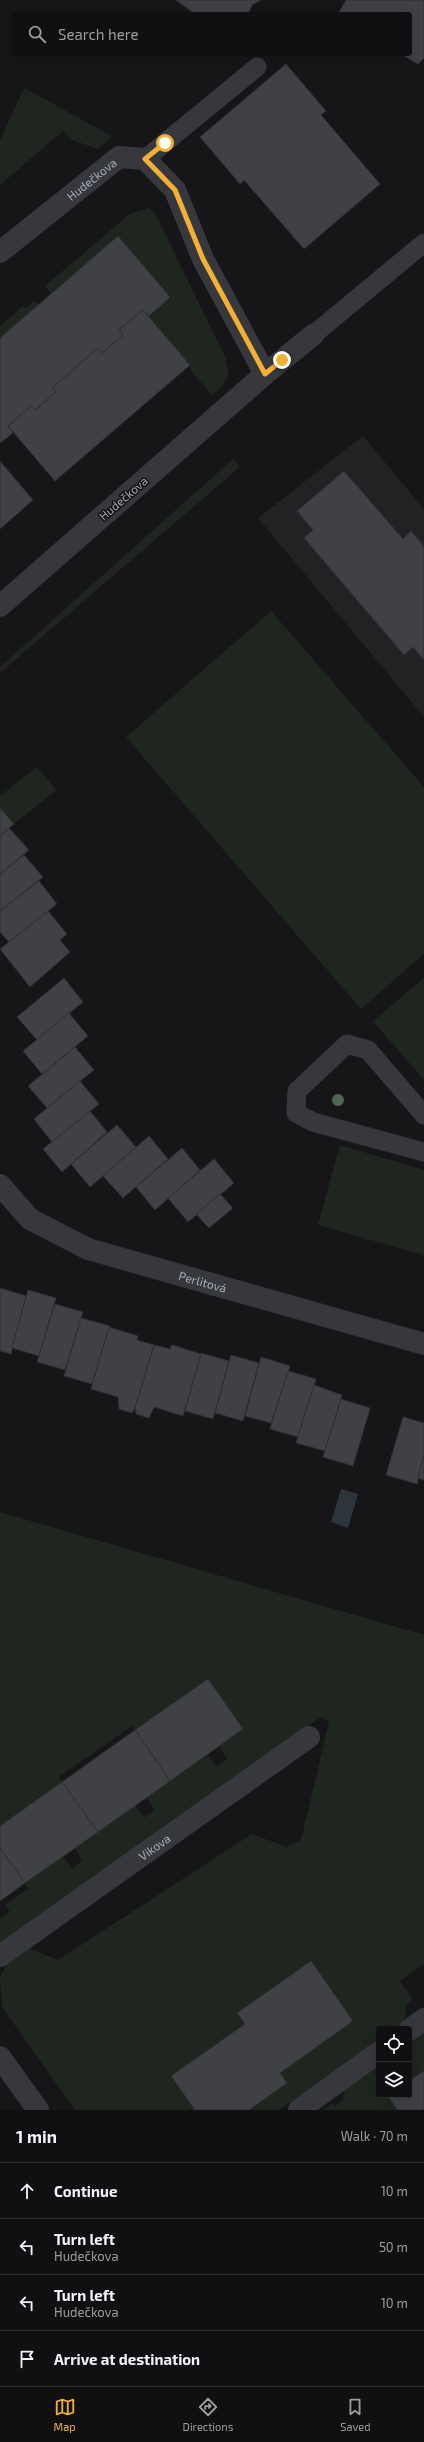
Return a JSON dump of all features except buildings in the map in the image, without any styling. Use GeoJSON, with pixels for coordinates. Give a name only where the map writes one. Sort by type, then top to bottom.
{"type":"FeatureCollection","features":[{"type":"Feature","properties":{"kind":"street","name":"Hudečkova"},"geometry":{"type":"LineString","coordinates":[[0,252],[119,157],[145,159]]}},
{"type":"Feature","properties":{"kind":"street"},"geometry":{"type":"LineString","coordinates":[[145,159],[175,190],[203,259],[265,374]]}},
{"type":"Feature","properties":{"kind":"street","name":"Hudečkova"},"geometry":{"type":"LineString","coordinates":[[0,606],[265,374],[313,335]]}},
{"type":"Feature","properties":{"kind":"street","name":"Perlitová"},"geometry":{"type":"LineString","coordinates":[[0,1186],[30,1219],[88,1249],[424,1344]]}},
{"type":"Feature","properties":{"kind":"street","name":"Vikova"},"geometry":{"type":"LineString","coordinates":[[0,1956],[309,1737]]}},
{"type":"Feature","properties":{"kind":"street"},"geometry":{"type":"LineString","coordinates":[[412,2028],[424,2019]]}},
{"type":"Feature","properties":{"kind":"street"},"geometry":{"type":"LineString","coordinates":[[299,2110],[376,2054]]}},
{"type":"Feature","properties":{"kind":"street"},"geometry":{"type":"LineString","coordinates":[[0,2058],[38,2110]]}},
{"type":"Feature","properties":{"kind":"lane"},"geometry":{"type":"LineString","coordinates":[[145,159],[257,68]]}},
{"type":"Feature","properties":{"kind":"lane","name":"Hudečkova"},"geometry":{"type":"LineString","coordinates":[[313,335],[424,243]]}},
{"type":"Feature","properties":{"kind":"lane"},"geometry":{"type":"LineString","coordinates":[[424,1115],[368,1050],[347,1044],[297,1090],[296,1113],[313,1122],[424,1152]]}},
{"type":"Feature","properties":{"kind":"shaded area"},"geometry":{"type":"Polygon","coordinates":[[[24,88],[112,136],[98,149],[72,140],[63,131],[0,185],[0,140],[24,88]]]}},
{"type":"Feature","properties":{"kind":"shaded area"},"geometry":{"type":"Polygon","coordinates":[[[149,208],[156,215],[225,357],[229,374],[223,385],[212,395],[191,371],[190,365],[149,316],[170,297],[118,237],[51,293],[45,286],[131,213],[149,208]]]}},
{"type":"Feature","properties":{"kind":"shaded area"},"geometry":{"type":"Polygon","coordinates":[[[34,301],[39,305],[0,338],[0,326],[23,306],[26,308],[34,301]]]}},
{"type":"Feature","properties":{"kind":"shaded area"},"geometry":{"type":"Polygon","coordinates":[[[363,436],[424,509],[424,717],[258,518],[363,436]]]}},
{"type":"Feature","properties":{"kind":"shaded area"},"geometry":{"type":"Polygon","coordinates":[[[233,459],[240,467],[0,673],[0,667],[233,459]]]}},
{"type":"Feature","properties":{"kind":"shaded area"},"geometry":{"type":"Polygon","coordinates":[[[271,611],[424,787],[424,954],[361,1009],[126,737],[271,611]]]}},
{"type":"Feature","properties":{"kind":"shaded area"},"geometry":{"type":"Polygon","coordinates":[[[37,767],[56,790],[14,824],[0,808],[0,796],[37,767]]]}},
{"type":"Feature","properties":{"kind":"shaded area"},"geometry":{"type":"Polygon","coordinates":[[[424,978],[424,1080],[373,1021],[424,978]]]}},
{"type":"Feature","properties":{"kind":"shaded area"},"geometry":{"type":"Polygon","coordinates":[[[340,1145],[424,1170],[424,1255],[318,1225],[340,1145]]]}},
{"type":"Feature","properties":{"kind":"shaded area"},"geometry":{"type":"Polygon","coordinates":[[[341,1489],[358,1494],[348,1528],[331,1522],[341,1489]]]}},
{"type":"Feature","properties":{"kind":"shaded area"},"geometry":{"type":"Polygon","coordinates":[[[0,1512],[424,1635],[424,1964],[400,1981],[413,1999],[406,2005],[405,2021],[398,2026],[376,2026],[376,2042],[279,2110],[249,2110],[287,2083],[280,2073],[353,2021],[311,1961],[237,2013],[245,2024],[171,2076],[195,2110],[75,2110],[2,2007],[0,1977],[9,1960],[26,1947],[58,1960],[252,1834],[287,1847],[301,1840],[329,1722],[321,1717],[0,1944],[0,1919],[10,1912],[5,1905],[28,1889],[25,1883],[63,1856],[72,1869],[82,1861],[75,1848],[135,1805],[144,1818],[154,1810],[147,1797],[208,1755],[217,1767],[227,1759],[219,1746],[243,1729],[135,1730],[132,1726],[59,1777],[62,1782],[0,1826],[0,1512]]]}},
{"type":"Feature","properties":{"kind":"shaded area"},"geometry":{"type":"Polygon","coordinates":[[[424,2030],[424,2071],[412,2079],[412,2062],[412,2038],[424,2030]]]}},
{"type":"Feature","properties":{"kind":"shaded area"},"geometry":{"type":"Polygon","coordinates":[[[376,2063],[376,2098],[389,2098],[397,2110],[323,2110],[333,2103],[335,2106],[343,2100],[344,2086],[376,2063]]]}},
{"type":"Feature","properties":{"kind":"route"},"geometry":{"type":"LineString","coordinates":[[165,143],[145,159],[175,190],[203,259],[265,374],[282,360]]}}]}
